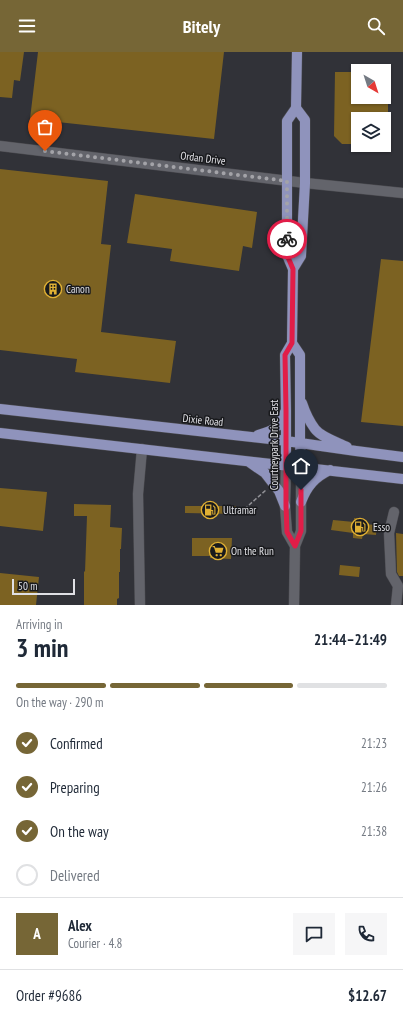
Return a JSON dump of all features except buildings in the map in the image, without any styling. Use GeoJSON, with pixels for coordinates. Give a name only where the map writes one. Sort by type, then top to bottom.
{"type":"FeatureCollection","features":[{"type":"Feature","properties":{"kind":"main road","name":"Courtneypark Drive East"},"geometry":{"type":"LineString","coordinates":[[286,465],[285,355],[292,343],[293,269],[287,255],[287,121],[296,108],[297,52]]}},
{"type":"Feature","properties":{"kind":"main road","name":"Courtneypark Drive East"},"geometry":{"type":"LineString","coordinates":[[293,269],[301,256],[305,183],[305,120],[296,108]]}},
{"type":"Feature","properties":{"kind":"main road","name":"Courtneypark Drive East"},"geometry":{"type":"LineString","coordinates":[[292,343],[300,355],[301,467]]}},
{"type":"Feature","properties":{"kind":"main road"},"geometry":{"type":"LineString","coordinates":[[300,397],[307,417],[316,430],[326,437],[356,451]]}},
{"type":"Feature","properties":{"kind":"main road","name":"Dixie Road"},"geometry":{"type":"LineString","coordinates":[[0,409],[252,437],[403,456]]}},
{"type":"Feature","properties":{"kind":"main road"},"geometry":{"type":"LineString","coordinates":[[252,437],[270,432],[278,427],[286,411]]}},
{"type":"Feature","properties":{"kind":"main road"},"geometry":{"type":"LineString","coordinates":[[0,433],[403,479]]}},
{"type":"Feature","properties":{"kind":"main road"},"geometry":{"type":"LineString","coordinates":[[248,461],[265,473],[279,491],[286,506]]}},
{"type":"Feature","properties":{"kind":"main road"},"geometry":{"type":"LineString","coordinates":[[301,502],[309,485],[318,476],[330,470]]}},
{"type":"Feature","properties":{"kind":"street","name":"Ordan Drive"},"geometry":{"type":"LineString","coordinates":[[0,146],[287,181],[403,193]]}},
{"type":"Feature","properties":{"kind":"street"},"geometry":{"type":"LineString","coordinates":[[140,605],[138,494],[142,449]]}},
{"type":"Feature","properties":{"kind":"street","name":"Courtneypark Drive East"},"geometry":{"type":"LineString","coordinates":[[286,465],[287,532],[295,546]]}},
{"type":"Feature","properties":{"kind":"street","name":"Courtneypark Drive East"},"geometry":{"type":"LineString","coordinates":[[294,605],[295,546],[301,531],[301,467]]}},
{"type":"Feature","properties":{"kind":"street"},"geometry":{"type":"LineString","coordinates":[[394,512],[389,533],[391,574],[398,586],[396,605]]}},
{"type":"Feature","properties":{"kind":"path"},"geometry":{"type":"LineString","coordinates":[[240,513],[266,489]]}},
{"type":"Feature","properties":{"kind":"way so far"},"geometry":{"type":"LineString","coordinates":[[45,151],[287,181],[287,239]]}},
{"type":"Feature","properties":{"kind":"place","name":"Canon"},"geometry":{"type":"Point","coordinates":[53,289]}},
{"type":"Feature","properties":{"kind":"place","name":"Ultramar"},"geometry":{"type":"Point","coordinates":[210,510]}},
{"type":"Feature","properties":{"kind":"place","name":"Esso"},"geometry":{"type":"Point","coordinates":[360,527]}},
{"type":"Feature","properties":{"kind":"place","name":"On the Run"},"geometry":{"type":"Point","coordinates":[218,551]}},
{"type":"Feature","properties":{"kind":"route"},"geometry":{"type":"LineString","coordinates":[[287,239],[287,255],[293,269],[292,343],[285,355],[286,506],[287,532],[295,546],[301,531],[301,490]]}}]}
